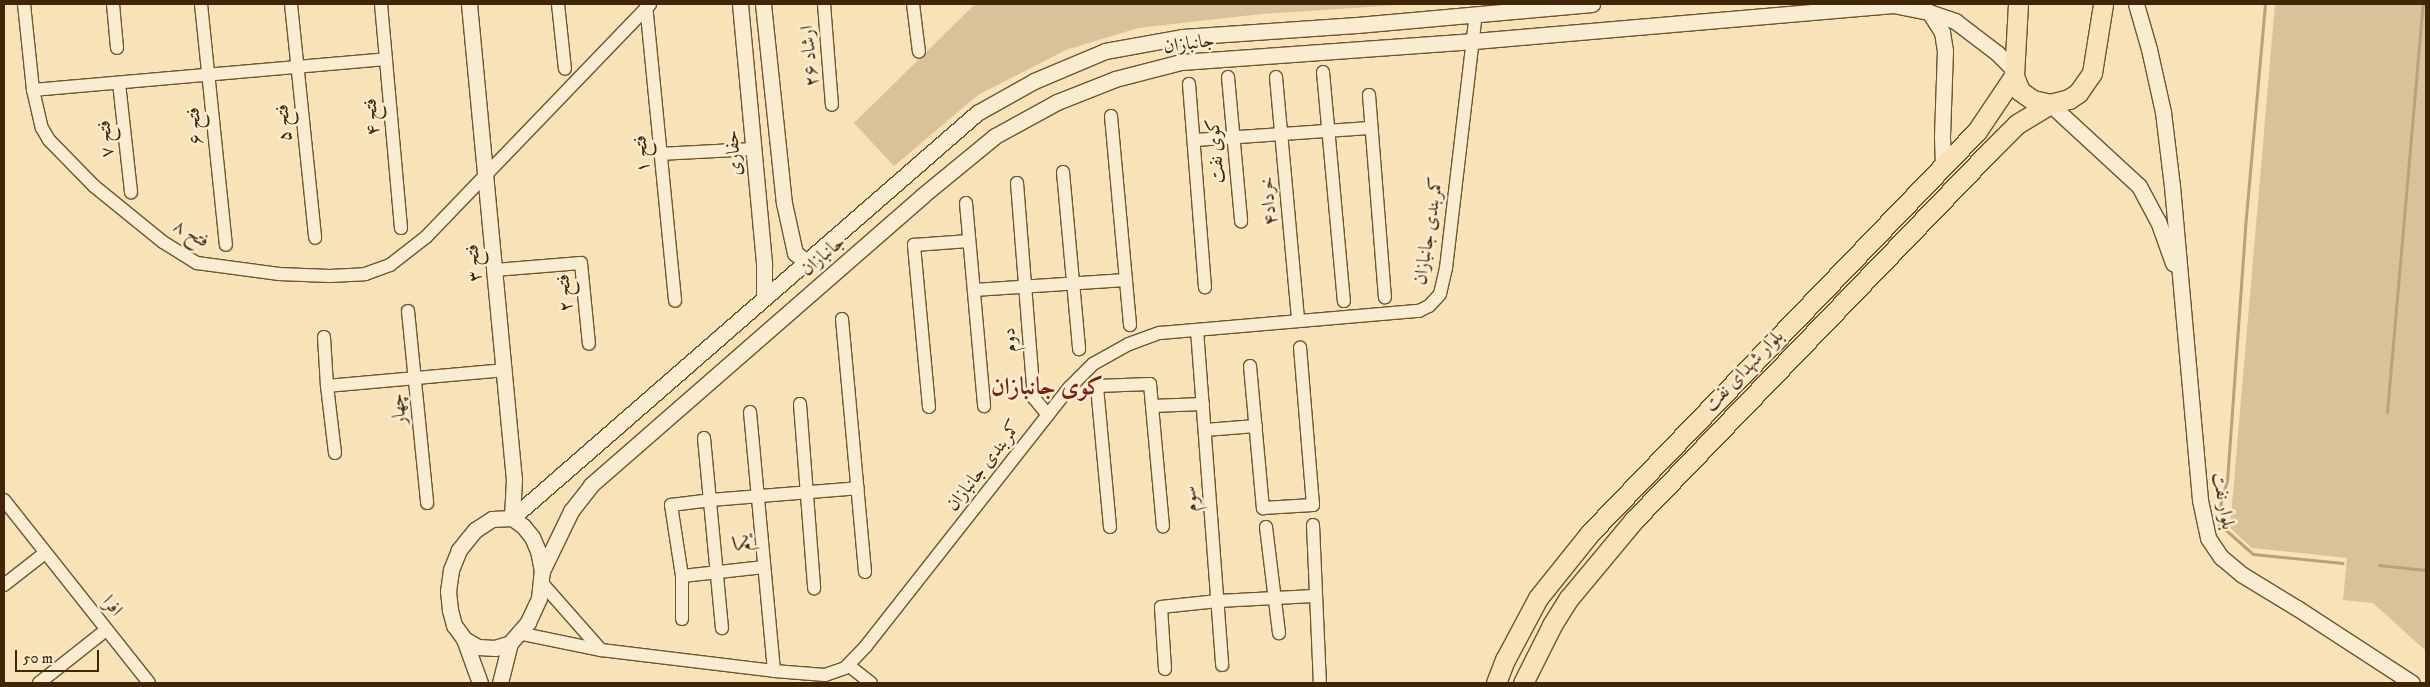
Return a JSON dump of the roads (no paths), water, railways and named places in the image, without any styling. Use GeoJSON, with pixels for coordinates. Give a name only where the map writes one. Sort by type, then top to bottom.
{"type":"FeatureCollection","features":[{"type":"Feature","properties":{"kind":"main road"},"geometry":{"type":"LineString","coordinates":[[2018,4],[2014,73],[2020,91],[2033,100],[2050,104]]}},
{"type":"Feature","properties":{"kind":"main road","name":"بلوار شهدای نفت"},"geometry":{"type":"LineString","coordinates":[[1523,683],[1552,625],[1569,598],[1634,520],[2017,124],[2050,104],[2074,96],[2092,73],[2097,54],[2104,4]]}},
{"type":"Feature","properties":{"kind":"main road","name":"بلوار شهدای نفت"},"geometry":{"type":"LineString","coordinates":[[1496,683],[1505,660],[1538,598],[1590,533],[1977,131],[2014,73]]}},
{"type":"Feature","properties":{"kind":"street","name":"فتح ۸"},"geometry":{"type":"LineString","coordinates":[[24,4],[33,90],[42,128],[49,140],[94,186],[164,242],[197,263],[279,274],[330,276],[365,274],[390,265],[426,237],[647,5]]}},
{"type":"Feature","properties":{"kind":"street"},"geometry":{"type":"LineString","coordinates":[[113,4],[117,48]]}},
{"type":"Feature","properties":{"kind":"street","name":"فتح ۶"},"geometry":{"type":"LineString","coordinates":[[201,4],[226,245]]}},
{"type":"Feature","properties":{"kind":"street","name":"فتح ۵"},"geometry":{"type":"LineString","coordinates":[[291,4],[315,238]]}},
{"type":"Feature","properties":{"kind":"street","name":"فتح ۴"},"geometry":{"type":"LineString","coordinates":[[381,4],[401,228]]}},
{"type":"Feature","properties":{"kind":"street","name":"فتح ۳"},"geometry":{"type":"LineString","coordinates":[[469,4],[505,370],[514,479],[512,518]]}},
{"type":"Feature","properties":{"kind":"street"},"geometry":{"type":"LineString","coordinates":[[558,4],[565,70]]}},
{"type":"Feature","properties":{"kind":"street","name":"حفاری"},"geometry":{"type":"LineString","coordinates":[[740,4],[764,265],[764,298]]}},
{"type":"Feature","properties":{"kind":"street"},"geometry":{"type":"LineString","coordinates":[[763,4],[784,203],[795,253],[807,262]]}},
{"type":"Feature","properties":{"kind":"street","name":"ارشاد ۲۶"},"geometry":{"type":"LineString","coordinates":[[824,4],[832,105]]}},
{"type":"Feature","properties":{"kind":"street"},"geometry":{"type":"LineString","coordinates":[[913,4],[919,52]]}},
{"type":"Feature","properties":{"kind":"street","name":"جانبازان"},"geometry":{"type":"LineString","coordinates":[[512,518],[977,113],[1034,81],[1105,51],[1182,37],[1592,4]]}},
{"type":"Feature","properties":{"kind":"street"},"geometry":{"type":"LineString","coordinates":[[2136,4],[2149,48],[2163,112],[2172,186],[2180,281]]}},
{"type":"Feature","properties":{"kind":"street","name":"فتح ۱"},"geometry":{"type":"LineString","coordinates":[[647,5],[675,301]]}},
{"type":"Feature","properties":{"kind":"street","name":"جانبازان"},"geometry":{"type":"LineString","coordinates":[[541,576],[571,511],[591,485],[922,196],[995,136],[1057,102],[1115,79],[1181,62],[1474,41],[1893,5],[1929,12],[1955,21],[1997,53],[2014,73]]}},
{"type":"Feature","properties":{"kind":"street"},"geometry":{"type":"LineString","coordinates":[[1929,12],[1942,32],[1945,50],[1943,167]]}},
{"type":"Feature","properties":{"kind":"street","name":"کمربندی جانبازان"},"geometry":{"type":"LineString","coordinates":[[514,638],[774,671],[825,675],[848,665],[866,646],[1069,388],[1094,364],[1129,344],[1160,333],[1419,311],[1429,306],[1440,294],[1446,268],[1476,14]]}},
{"type":"Feature","properties":{"kind":"street"},"geometry":{"type":"LineString","coordinates":[[33,90],[386,59]]}},
{"type":"Feature","properties":{"kind":"street"},"geometry":{"type":"LineString","coordinates":[[1323,72],[1344,301]]}},
{"type":"Feature","properties":{"kind":"street","name":"کوی نفت"},"geometry":{"type":"LineString","coordinates":[[1228,77],[1241,221]]}},
{"type":"Feature","properties":{"kind":"street","name":"خرداد۴"},"geometry":{"type":"LineString","coordinates":[[1276,77],[1298,321]]}},
{"type":"Feature","properties":{"kind":"street","name":"فتح ۷"},"geometry":{"type":"LineString","coordinates":[[119,83],[131,192]]}},
{"type":"Feature","properties":{"kind":"street"},"geometry":{"type":"LineString","coordinates":[[1190,84],[1205,287]]}},
{"type":"Feature","properties":{"kind":"street"},"geometry":{"type":"LineString","coordinates":[[1369,95],[1385,297]]}},
{"type":"Feature","properties":{"kind":"street"},"geometry":{"type":"LineString","coordinates":[[2050,104],[2139,186],[2158,221],[2180,281]]}},
{"type":"Feature","properties":{"kind":"street"},"geometry":{"type":"LineString","coordinates":[[1110,116],[1130,325]]}},
{"type":"Feature","properties":{"kind":"street"},"geometry":{"type":"LineString","coordinates":[[1194,140],[1371,128]]}},
{"type":"Feature","properties":{"kind":"street"},"geometry":{"type":"LineString","coordinates":[[660,154],[753,149]]}},
{"type":"Feature","properties":{"kind":"street"},"geometry":{"type":"LineString","coordinates":[[1063,172],[1079,349]]}},
{"type":"Feature","properties":{"kind":"street"},"geometry":{"type":"LineString","coordinates":[[904,176],[922,196]]}},
{"type":"Feature","properties":{"kind":"street","name":"دوم"},"geometry":{"type":"LineString","coordinates":[[1017,183],[1034,398],[1048,415]]}},
{"type":"Feature","properties":{"kind":"street"},"geometry":{"type":"LineString","coordinates":[[966,203],[984,406]]}},
{"type":"Feature","properties":{"kind":"street"},"geometry":{"type":"LineString","coordinates":[[929,406],[914,245],[969,241]]}},
{"type":"Feature","properties":{"kind":"street","name":"فتح ۲"},"geometry":{"type":"LineString","coordinates":[[494,270],[581,263],[589,344]]}},
{"type":"Feature","properties":{"kind":"street"},"geometry":{"type":"LineString","coordinates":[[974,290],[1126,280]]}},
{"type":"Feature","properties":{"kind":"street","name":"بلوار نفت"},"geometry":{"type":"LineString","coordinates":[[2180,281],[2200,500],[2213,548],[2241,574],[2412,683]]}},
{"type":"Feature","properties":{"kind":"street","name":"چهار"},"geometry":{"type":"LineString","coordinates":[[408,311],[427,503]]}},
{"type":"Feature","properties":{"kind":"street"},"geometry":{"type":"LineString","coordinates":[[842,319],[865,572]]}},
{"type":"Feature","properties":{"kind":"street","name":"سوم"},"geometry":{"type":"LineString","coordinates":[[1197,330],[1222,665]]}},
{"type":"Feature","properties":{"kind":"street"},"geometry":{"type":"LineString","coordinates":[[324,337],[327,386],[335,453]]}},
{"type":"Feature","properties":{"kind":"street"},"geometry":{"type":"LineString","coordinates":[[1250,366],[1263,508],[1313,505],[1300,348]]}},
{"type":"Feature","properties":{"kind":"street"},"geometry":{"type":"LineString","coordinates":[[327,386],[505,370]]}},
{"type":"Feature","properties":{"kind":"street"},"geometry":{"type":"LineString","coordinates":[[1110,527],[1098,386],[1150,384],[1162,526]]}},
{"type":"Feature","properties":{"kind":"street"},"geometry":{"type":"LineString","coordinates":[[800,404],[814,588]]}},
{"type":"Feature","properties":{"kind":"street"},"geometry":{"type":"LineString","coordinates":[[1152,406],[1203,404]]}},
{"type":"Feature","properties":{"kind":"street","name":"یکم"},"geometry":{"type":"LineString","coordinates":[[750,412],[774,671]]}},
{"type":"Feature","properties":{"kind":"street"},"geometry":{"type":"LineString","coordinates":[[1205,430],[1256,426]]}},
{"type":"Feature","properties":{"kind":"street"},"geometry":{"type":"LineString","coordinates":[[704,438],[722,628]]}},
{"type":"Feature","properties":{"kind":"street"},"geometry":{"type":"LineString","coordinates":[[682,619],[682,576],[671,505],[858,488]]}},
{"type":"Feature","properties":{"kind":"street","name":"افرا"},"geometry":{"type":"LineString","coordinates":[[4,502],[149,683]]}},
{"type":"Feature","properties":{"kind":"street"},"geometry":{"type":"LineString","coordinates":[[464,639],[478,647],[495,648],[514,638],[528,622],[538,598],[541,576],[532,537],[523,526],[512,518],[492,519],[475,530],[460,550],[451,570],[448,591],[450,610],[454,625],[464,639],[477,682]]}},
{"type":"Feature","properties":{"kind":"street"},"geometry":{"type":"LineString","coordinates":[[1313,526],[1314,596],[1320,683]]}},
{"type":"Feature","properties":{"kind":"street"},"geometry":{"type":"LineString","coordinates":[[1266,527],[1279,633]]}},
{"type":"Feature","properties":{"kind":"street"},"geometry":{"type":"LineString","coordinates":[[4,585],[45,553]]}},
{"type":"Feature","properties":{"kind":"street"},"geometry":{"type":"LineString","coordinates":[[682,576],[717,571],[764,568]]}},
{"type":"Feature","properties":{"kind":"street"},"geometry":{"type":"LineString","coordinates":[[541,576],[602,650]]}},
{"type":"Feature","properties":{"kind":"street"},"geometry":{"type":"LineString","coordinates":[[1165,669],[1161,607],[1218,601],[1314,596]]}},
{"type":"Feature","properties":{"kind":"street"},"geometry":{"type":"LineString","coordinates":[[40,683],[106,630]]}},
{"type":"Feature","properties":{"kind":"street"},"geometry":{"type":"LineString","coordinates":[[500,683],[514,638]]}},
{"type":"Feature","properties":{"kind":"street"},"geometry":{"type":"LineString","coordinates":[[848,665],[871,683]]}},
{"type":"Feature","properties":{"kind":"waterway"},"geometry":{"type":"LineString","coordinates":[[2265,4],[2245,230],[2227,480],[2221,501],[2219,524],[2253,554],[2343,563]]}},
{"type":"Feature","properties":{"kind":"waterway"},"geometry":{"type":"LineString","coordinates":[[2387,412],[2423,4]]}},
{"type":"Feature","properties":{"kind":"waterway"},"geometry":{"type":"LineString","coordinates":[[2379,565],[2426,570]]}},
{"type":"Feature","properties":{"kind":"district","name":"کوی جانبازان"},"geometry":{"type":"Point","coordinates":[1047,388]}}]}
